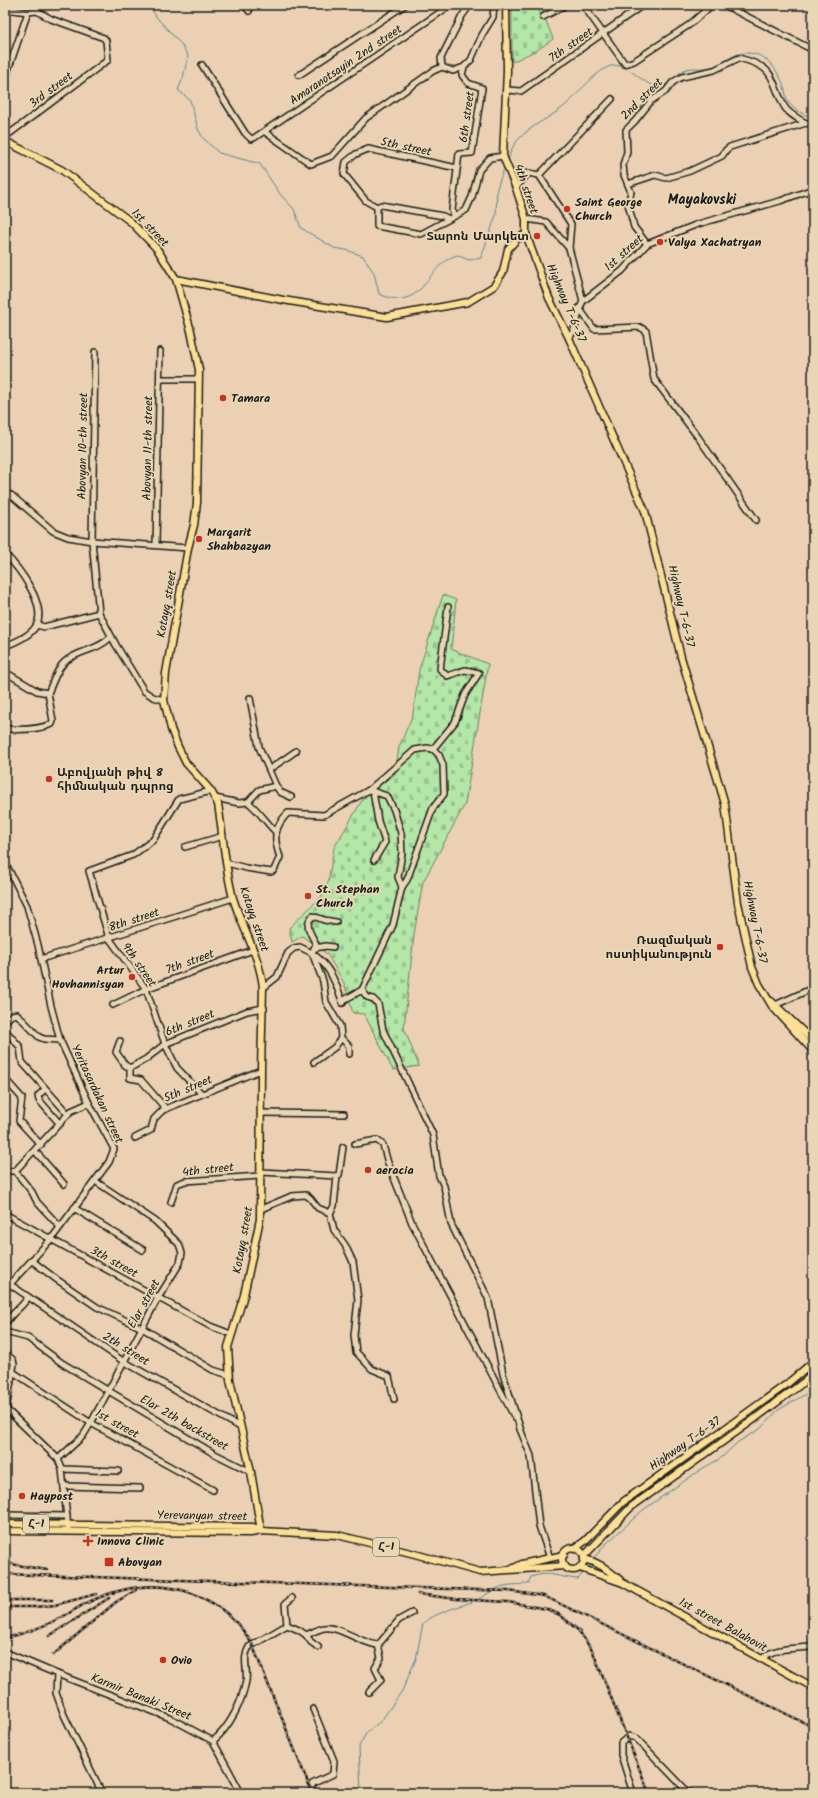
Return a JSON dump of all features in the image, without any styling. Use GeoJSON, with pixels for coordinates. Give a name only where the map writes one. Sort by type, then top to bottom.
{"type":"FeatureCollection","features":[{"type":"Feature","properties":{"kind":"main road","name":"4th street"},"geometry":{"type":"LineString","coordinates":[[506,5],[506,90],[503,156],[516,188],[526,219],[526,234]]}},
{"type":"Feature","properties":{"kind":"main road","name":"1st street"},"geometry":{"type":"LineString","coordinates":[[5,141],[62,170],[131,222],[157,249],[176,279]]}},
{"type":"Feature","properties":{"kind":"main road"},"geometry":{"type":"LineString","coordinates":[[176,279],[283,300],[387,317],[468,302],[494,286],[503,272],[508,249],[517,239],[526,234]]}},
{"type":"Feature","properties":{"kind":"main road","name":"Highway T-6-37"},"geometry":{"type":"LineString","coordinates":[[526,234],[549,298],[569,338],[645,511],[681,657],[725,804],[738,903],[752,967],[767,998],[813,1041]]}},
{"type":"Feature","properties":{"kind":"main road","name":"Kotayq street"},"geometry":{"type":"LineString","coordinates":[[176,279],[191,331],[199,379],[197,503],[166,673],[164,700],[171,728],[178,747],[193,773],[211,791],[218,804],[233,898],[262,978],[264,1008],[261,1070],[261,1209],[244,1295],[228,1347],[229,1376],[251,1472],[261,1532]]}},
{"type":"Feature","properties":{"kind":"main road","name":"Highway T-6-37"},"geometry":{"type":"LineString","coordinates":[[774,1005],[813,1051]]}},
{"type":"Feature","properties":{"kind":"main road","name":"Highway T-6-37"},"geometry":{"type":"LineString","coordinates":[[574,1549],[585,1541],[623,1502],[787,1384],[813,1362]]}},
{"type":"Feature","properties":{"kind":"main road","name":"Highway T-6-37"},"geometry":{"type":"LineString","coordinates":[[584,1558],[631,1507],[793,1391],[813,1374]]}},
{"type":"Feature","properties":{"kind":"main road"},"geometry":{"type":"LineString","coordinates":[[787,1384],[793,1391]]}},
{"type":"Feature","properties":{"kind":"main road","name":"Yerevanyan street"},"geometry":{"type":"LineString","coordinates":[[5,1524],[68,1528],[251,1533],[261,1532]]}},
{"type":"Feature","properties":{"kind":"main road","name":"Yerevanyan street"},"geometry":{"type":"LineString","coordinates":[[5,1531],[68,1528]]}},
{"type":"Feature","properties":{"kind":"main road","name":"Հ-1"},"geometry":{"type":"LineString","coordinates":[[261,1532],[337,1535],[480,1572],[565,1566],[572,1570],[580,1568],[623,1583]]}},
{"type":"Feature","properties":{"kind":"main road","name":"Հ-1"},"geometry":{"type":"LineString","coordinates":[[509,1570],[522,1564],[564,1555],[568,1550],[574,1549],[580,1551],[584,1558],[607,1569],[623,1583]]}},
{"type":"Feature","properties":{"kind":"main road"},"geometry":{"type":"LineString","coordinates":[[564,1555],[563,1560],[565,1566]]}},
{"type":"Feature","properties":{"kind":"main road"},"geometry":{"type":"LineString","coordinates":[[580,1568],[584,1558]]}},
{"type":"Feature","properties":{"kind":"main road","name":"1st street Balahovit"},"geometry":{"type":"LineString","coordinates":[[623,1583],[813,1687]]}},
{"type":"Feature","properties":{"kind":"street"},"geometry":{"type":"LineString","coordinates":[[244,5],[249,12]]}},
{"type":"Feature","properties":{"kind":"street"},"geometry":{"type":"LineString","coordinates":[[299,75],[405,5]]}},
{"type":"Feature","properties":{"kind":"street","name":"Amaranotsayin 2nd street"},"geometry":{"type":"LineString","coordinates":[[202,65],[245,133],[251,139],[265,132],[451,5]]}},
{"type":"Feature","properties":{"kind":"street"},"geometry":{"type":"LineString","coordinates":[[442,67],[441,58],[462,16],[470,5]]}},
{"type":"Feature","properties":{"kind":"street"},"geometry":{"type":"LineString","coordinates":[[265,132],[311,164],[332,156],[366,118],[433,70],[442,67],[453,71],[464,67],[472,60],[482,35],[493,17],[494,5]]}},
{"type":"Feature","properties":{"kind":"street"},"geometry":{"type":"LineString","coordinates":[[543,17],[566,5]]}},
{"type":"Feature","properties":{"kind":"street"},"geometry":{"type":"LineString","coordinates":[[583,5],[625,64],[634,61],[689,25],[712,5]]}},
{"type":"Feature","properties":{"kind":"street","name":"7th street"},"geometry":{"type":"LineString","coordinates":[[506,90],[521,91],[643,5]]}},
{"type":"Feature","properties":{"kind":"street"},"geometry":{"type":"LineString","coordinates":[[724,5],[813,50]]}},
{"type":"Feature","properties":{"kind":"street"},"geometry":{"type":"LineString","coordinates":[[5,9],[28,12],[5,79]]}},
{"type":"Feature","properties":{"kind":"street","name":"3rd street"},"geometry":{"type":"LineString","coordinates":[[5,137],[108,60],[106,41],[104,38],[51,19],[37,11],[28,12]]}},
{"type":"Feature","properties":{"kind":"street","name":"2nd street"},"geometry":{"type":"LineString","coordinates":[[647,244],[634,227],[628,204],[631,192],[624,175],[623,165],[627,152],[626,130],[628,126],[636,121],[651,101],[666,92],[673,82],[682,77],[714,70],[738,58],[755,62],[772,75],[784,107],[791,114],[806,124]]}},
{"type":"Feature","properties":{"kind":"street","name":"6th street"},"geometry":{"type":"LineString","coordinates":[[452,218],[459,154],[472,153],[482,88],[468,84],[462,75],[464,67]]}},
{"type":"Feature","properties":{"kind":"street"},"geometry":{"type":"LineString","coordinates":[[539,175],[612,99]]}},
{"type":"Feature","properties":{"kind":"street"},"geometry":{"type":"LineString","coordinates":[[628,184],[655,175],[666,178],[690,171],[718,158],[730,147],[806,124],[813,124]]}},
{"type":"Feature","properties":{"kind":"street","name":"5th street"},"geometry":{"type":"LineString","coordinates":[[377,207],[366,200],[344,174],[346,162],[356,154],[368,149],[458,168]]}},
{"type":"Feature","properties":{"kind":"street"},"geometry":{"type":"LineString","coordinates":[[452,218],[381,205],[377,207],[377,226],[421,234],[452,218],[466,210],[472,196],[479,170],[490,158],[503,156]]}},
{"type":"Feature","properties":{"kind":"street"},"geometry":{"type":"LineString","coordinates":[[516,188],[528,173],[539,175],[571,224],[570,248],[583,301],[574,333],[569,338]]}},
{"type":"Feature","properties":{"kind":"street","name":"1st street"},"geometry":{"type":"LineString","coordinates":[[583,301],[622,272],[647,244],[698,224],[780,201],[813,189]]}},
{"type":"Feature","properties":{"kind":"street"},"geometry":{"type":"LineString","coordinates":[[526,219],[546,222],[570,248]]}},
{"type":"Feature","properties":{"kind":"street"},"geometry":{"type":"LineString","coordinates":[[580,308],[594,329],[640,327],[646,331],[654,379],[698,437],[756,520]]}},
{"type":"Feature","properties":{"kind":"street","name":"Abovyan 11-th street"},"geometry":{"type":"LineString","coordinates":[[156,545],[160,351]]}},
{"type":"Feature","properties":{"kind":"street","name":"Abovyan 10-th street"},"geometry":{"type":"LineString","coordinates":[[95,352],[92,541],[99,613]]}},
{"type":"Feature","properties":{"kind":"street"},"geometry":{"type":"LineString","coordinates":[[160,379],[199,379]]}},
{"type":"Feature","properties":{"kind":"street"},"geometry":{"type":"LineString","coordinates":[[5,493],[12,495],[53,532],[68,537],[92,541],[188,548]]}},
{"type":"Feature","properties":{"kind":"street"},"geometry":{"type":"LineString","coordinates":[[5,554],[20,571],[33,593],[38,613],[37,625],[22,638],[5,646]]}},
{"type":"Feature","properties":{"kind":"street"},"geometry":{"type":"LineString","coordinates":[[433,749],[456,722],[465,695],[479,673],[465,670],[447,676],[440,668],[448,607]]}},
{"type":"Feature","properties":{"kind":"street"},"geometry":{"type":"LineString","coordinates":[[37,625],[44,627],[99,613],[111,637],[144,691],[153,697],[164,700]]}},
{"type":"Feature","properties":{"kind":"street"},"geometry":{"type":"LineString","coordinates":[[5,729],[33,728],[52,724],[53,718],[48,693],[60,668],[66,661],[98,647],[111,637]]}},
{"type":"Feature","properties":{"kind":"street"},"geometry":{"type":"LineString","coordinates":[[5,672],[38,691],[48,693]]}},
{"type":"Feature","properties":{"kind":"street"},"geometry":{"type":"LineString","coordinates":[[250,698],[259,747],[270,769],[276,786],[280,792],[291,797]]}},
{"type":"Feature","properties":{"kind":"street"},"geometry":{"type":"LineString","coordinates":[[227,863],[271,872],[274,870],[280,857],[277,851],[275,831],[281,820],[288,813],[324,815],[371,790],[415,750],[426,748],[433,749],[439,755],[443,765],[444,794],[433,808],[407,880],[402,887],[393,925],[362,990],[343,1002],[337,984],[322,960],[300,947],[294,948],[288,952],[276,977],[263,988]]}},
{"type":"Feature","properties":{"kind":"street"},"geometry":{"type":"LineString","coordinates":[[270,769],[296,751]]}},
{"type":"Feature","properties":{"kind":"street"},"geometry":{"type":"LineString","coordinates":[[215,798],[239,804],[248,802],[259,790],[276,786]]}},
{"type":"Feature","properties":{"kind":"street"},"geometry":{"type":"LineString","coordinates":[[371,790],[378,821],[385,842],[374,860]]}},
{"type":"Feature","properties":{"kind":"street"},"geometry":{"type":"LineString","coordinates":[[371,790],[387,796],[394,810],[401,833],[402,853],[398,877],[402,887]]}},
{"type":"Feature","properties":{"kind":"street","name":"9th street"},"geometry":{"type":"LineString","coordinates":[[201,1093],[177,1068],[165,1044],[146,988],[109,938],[89,871],[133,855],[153,840],[179,799],[211,791]]}},
{"type":"Feature","properties":{"kind":"street"},"geometry":{"type":"LineString","coordinates":[[248,802],[259,811],[266,822],[275,831]]}},
{"type":"Feature","properties":{"kind":"street"},"geometry":{"type":"LineString","coordinates":[[185,847],[223,836]]}},
{"type":"Feature","properties":{"kind":"street","name":"Yeritasardakan street"},"geometry":{"type":"LineString","coordinates":[[5,862],[27,906],[60,1040],[89,1103],[114,1149],[109,1162],[52,1238],[7,1282]]}},
{"type":"Feature","properties":{"kind":"street","name":"8th street"},"geometry":{"type":"LineString","coordinates":[[41,959],[233,898]]}},
{"type":"Feature","properties":{"kind":"street"},"geometry":{"type":"LineString","coordinates":[[312,953],[316,944],[308,929],[310,919],[315,915],[324,920],[336,922]]}},
{"type":"Feature","properties":{"kind":"street"},"geometry":{"type":"LineString","coordinates":[[315,948],[326,946],[333,947]]}},
{"type":"Feature","properties":{"kind":"street","name":"7th street"},"geometry":{"type":"LineString","coordinates":[[113,1005],[146,988],[253,950]]}},
{"type":"Feature","properties":{"kind":"street"},"geometry":{"type":"LineString","coordinates":[[312,953],[323,980],[326,1002],[340,1026],[341,1038],[335,1047],[314,1062]]}},
{"type":"Feature","properties":{"kind":"street"},"geometry":{"type":"LineString","coordinates":[[774,1005],[813,988]]}},
{"type":"Feature","properties":{"kind":"street"},"geometry":{"type":"LineString","coordinates":[[362,990],[367,997],[373,999],[378,1004],[383,1030],[434,1135],[439,1176],[444,1186],[451,1224],[488,1298],[503,1374],[531,1456],[540,1526],[550,1558]]}},
{"type":"Feature","properties":{"kind":"street","name":"6th street"},"geometry":{"type":"LineString","coordinates":[[130,1068],[146,1059],[165,1044],[247,1011],[264,1008]]}},
{"type":"Feature","properties":{"kind":"street"},"geometry":{"type":"LineString","coordinates":[[5,1021],[12,1015],[17,1014],[39,1036],[44,1039],[60,1040]]}},
{"type":"Feature","properties":{"kind":"street"},"geometry":{"type":"LineString","coordinates":[[5,1030],[20,1047],[22,1062],[68,1114]]}},
{"type":"Feature","properties":{"kind":"street"},"geometry":{"type":"LineString","coordinates":[[341,1038],[349,1046],[350,1054]]}},
{"type":"Feature","properties":{"kind":"street"},"geometry":{"type":"LineString","coordinates":[[120,1041],[116,1052],[125,1065],[130,1068],[130,1078],[141,1080],[166,1109]]}},
{"type":"Feature","properties":{"kind":"street","name":"5th street"},"geometry":{"type":"LineString","coordinates":[[135,1138],[151,1130],[154,1119],[166,1109],[201,1093],[261,1070]]}},
{"type":"Feature","properties":{"kind":"street"},"geometry":{"type":"LineString","coordinates":[[5,1079],[22,1098],[19,1121],[41,1145]]}},
{"type":"Feature","properties":{"kind":"street"},"geometry":{"type":"LineString","coordinates":[[45,1088],[38,1096],[39,1100],[60,1124]]}},
{"type":"Feature","properties":{"kind":"street"},"geometry":{"type":"LineString","coordinates":[[6,1171],[15,1171],[41,1145],[71,1111],[89,1103]]}},
{"type":"Feature","properties":{"kind":"street"},"geometry":{"type":"LineString","coordinates":[[261,1113],[344,1114]]}},
{"type":"Feature","properties":{"kind":"street"},"geometry":{"type":"LineString","coordinates":[[355,1144],[377,1140],[382,1145],[412,1223],[521,1430]]}},
{"type":"Feature","properties":{"kind":"street"},"geometry":{"type":"LineString","coordinates":[[344,1147],[339,1175],[337,1176],[334,1206],[330,1213],[334,1230],[345,1245],[353,1262],[358,1300],[354,1335],[356,1352],[372,1369],[389,1376],[394,1400]]}},
{"type":"Feature","properties":{"kind":"street"},"geometry":{"type":"LineString","coordinates":[[35,1151],[64,1184]]}},
{"type":"Feature","properties":{"kind":"street"},"geometry":{"type":"LineString","coordinates":[[15,1171],[32,1192],[37,1202],[60,1227]]}},
{"type":"Feature","properties":{"kind":"street"},"geometry":{"type":"LineString","coordinates":[[261,1174],[337,1176]]}},
{"type":"Feature","properties":{"kind":"street","name":"4th street"},"geometry":{"type":"LineString","coordinates":[[171,1202],[177,1184],[185,1181],[261,1174]]}},
{"type":"Feature","properties":{"kind":"street","name":"Elar street"},"geometry":{"type":"LineString","coordinates":[[58,1459],[83,1436],[91,1423],[107,1390],[158,1298],[180,1263],[182,1253],[179,1244],[155,1221],[95,1181]]}},
{"type":"Feature","properties":{"kind":"street"},"geometry":{"type":"LineString","coordinates":[[261,1209],[292,1196],[306,1195],[318,1208],[330,1213]]}},
{"type":"Feature","properties":{"kind":"street"},"geometry":{"type":"LineString","coordinates":[[74,1208],[143,1250]]}},
{"type":"Feature","properties":{"kind":"street","name":"3th street"},"geometry":{"type":"LineString","coordinates":[[5,1214],[52,1238],[210,1326],[231,1334]]}},
{"type":"Feature","properties":{"kind":"street"},"geometry":{"type":"LineString","coordinates":[[31,1260],[97,1307],[142,1328],[213,1370],[229,1376]]}},
{"type":"Feature","properties":{"kind":"street","name":"2th street"},"geometry":{"type":"LineString","coordinates":[[7,1282],[124,1361],[240,1427]]}},
{"type":"Feature","properties":{"kind":"street"},"geometry":{"type":"LineString","coordinates":[[5,1324],[12,1314],[23,1305],[28,1297]]}},
{"type":"Feature","properties":{"kind":"street","name":"Elar 2th backstreet"},"geometry":{"type":"LineString","coordinates":[[5,1332],[28,1338],[62,1363],[213,1453],[251,1472]]}},
{"type":"Feature","properties":{"kind":"street"},"geometry":{"type":"LineString","coordinates":[[5,1353],[13,1360],[13,1372],[5,1408],[58,1459],[62,1469],[68,1528]]}},
{"type":"Feature","properties":{"kind":"street","name":"1st street"},"geometry":{"type":"LineString","coordinates":[[13,1372],[91,1423],[213,1490]]}},
{"type":"Feature","properties":{"kind":"street"},"geometry":{"type":"LineString","coordinates":[[62,1469],[118,1471]]}},
{"type":"Feature","properties":{"kind":"street"},"geometry":{"type":"LineString","coordinates":[[64,1486],[140,1488]]}},
{"type":"Feature","properties":{"kind":"street"},"geometry":{"type":"LineString","coordinates":[[5,1514],[67,1516]]}},
{"type":"Feature","properties":{"kind":"street"},"geometry":{"type":"LineString","coordinates":[[287,1625],[285,1604],[292,1598]]}},
{"type":"Feature","properties":{"kind":"street"},"geometry":{"type":"LineString","coordinates":[[378,1645],[399,1620],[412,1614]]}},
{"type":"Feature","properties":{"kind":"street"},"geometry":{"type":"LineString","coordinates":[[287,1625],[299,1630],[306,1635],[311,1642],[318,1646]]}},
{"type":"Feature","properties":{"kind":"street"},"geometry":{"type":"LineString","coordinates":[[241,1793],[213,1741],[224,1732],[238,1706],[247,1680],[245,1653],[249,1647],[287,1625]]}},
{"type":"Feature","properties":{"kind":"street"},"geometry":{"type":"LineString","coordinates":[[306,1635],[323,1628],[331,1628],[370,1644],[378,1645]]}},
{"type":"Feature","properties":{"kind":"street"},"geometry":{"type":"LineString","coordinates":[[369,1692],[381,1680],[375,1668],[381,1658],[378,1645]]}},
{"type":"Feature","properties":{"kind":"street"},"geometry":{"type":"LineString","coordinates":[[762,1659],[767,1654],[774,1651],[812,1646]]}},
{"type":"Feature","properties":{"kind":"street","name":"Karmir Banaki Street"},"geometry":{"type":"LineString","coordinates":[[5,1652],[170,1718],[213,1741]]}},
{"type":"Feature","properties":{"kind":"street"},"geometry":{"type":"LineString","coordinates":[[57,1674],[56,1693],[64,1715],[102,1793]]}},
{"type":"Feature","properties":{"kind":"street"},"geometry":{"type":"LineString","coordinates":[[312,1709],[334,1761],[333,1774],[312,1784],[312,1793]]}},
{"type":"Feature","properties":{"kind":"street"},"geometry":{"type":"LineString","coordinates":[[633,1793],[620,1751],[621,1743],[629,1736],[636,1738],[691,1793]]}},
{"type":"Feature","properties":{"kind":"green space"},"geometry":{"type":"Polygon","coordinates":[[[512,5],[540,5],[553,39],[537,50],[512,62],[512,5]]]}},
{"type":"Feature","properties":{"kind":"green space"},"geometry":{"type":"Polygon","coordinates":[[[443,595],[456,600],[451,649],[488,664],[465,804],[423,882],[414,934],[404,1028],[419,1066],[393,1070],[364,1014],[353,1013],[344,983],[327,954],[302,936],[292,942],[289,928],[322,896],[328,882],[334,848],[364,797],[395,774],[399,747],[413,714],[419,670],[443,595]]]}},
{"type":"Feature","properties":{"kind":"green space"},"geometry":{"type":"Polygon","coordinates":[[[5,1516],[57,1518],[58,1520],[55,1522],[5,1521],[5,1516]]]}},
{"type":"Feature","properties":{"kind":"green space"},"geometry":{"type":"Polygon","coordinates":[[[586,1563],[608,1574],[608,1575],[583,1566],[586,1563]]]}},
{"type":"Feature","properties":{"kind":"waterway"},"geometry":{"type":"LineString","coordinates":[[149,5],[157,18],[181,44],[188,56],[183,78],[178,90],[190,100],[198,129],[203,138],[219,153],[260,164],[280,194],[294,209],[301,228],[334,248],[346,250],[363,256],[374,273],[379,294],[394,299],[406,298],[423,286],[437,269],[446,261],[457,255],[469,260],[481,258],[496,215],[497,188],[503,171]]}},
{"type":"Feature","properties":{"kind":"waterway"},"geometry":{"type":"LineString","coordinates":[[508,160],[511,150],[523,135],[564,107],[600,71],[611,66],[625,68],[645,82],[659,87],[668,84],[681,72],[687,69],[711,67],[738,54],[750,53],[758,55],[767,60],[775,70],[781,80],[790,105],[799,112],[813,117]]}},
{"type":"Feature","properties":{"kind":"waterway"},"geometry":{"type":"LineString","coordinates":[[593,1559],[606,1544],[643,1510],[700,1470],[721,1458],[738,1442],[760,1429],[778,1410],[813,1390]]}},
{"type":"Feature","properties":{"kind":"waterway"},"geometry":{"type":"LineString","coordinates":[[361,1793],[359,1746],[367,1732],[381,1721],[402,1691],[416,1659],[423,1623],[435,1615],[479,1599],[501,1587],[528,1584],[531,1577],[537,1575],[549,1574],[578,1579],[584,1571]]}},
{"type":"Feature","properties":{"kind":"railway"},"geometry":{"type":"LineString","coordinates":[[5,1563],[47,1570]]}},
{"type":"Feature","properties":{"kind":"railway"},"geometry":{"type":"LineString","coordinates":[[5,1574],[508,1591],[544,1596],[813,1727]]}},
{"type":"Feature","properties":{"kind":"railway"},"geometry":{"type":"LineString","coordinates":[[5,1638],[49,1624],[87,1603],[104,1596],[129,1589],[142,1587],[168,1588],[181,1590],[203,1598],[228,1614],[241,1628],[252,1644],[312,1793]]}},
{"type":"Feature","properties":{"kind":"railway"},"geometry":{"type":"LineString","coordinates":[[53,1655],[116,1602],[136,1590]]}},
{"type":"Feature","properties":{"kind":"railway"},"geometry":{"type":"LineString","coordinates":[[5,1607],[55,1605],[96,1594]]}},
{"type":"Feature","properties":{"kind":"railway"},"geometry":{"type":"LineString","coordinates":[[418,1594],[456,1599],[508,1602],[547,1609],[560,1615],[579,1631],[593,1652],[649,1793]]}},
{"type":"Feature","properties":{"kind":"railway"},"geometry":{"type":"LineString","coordinates":[[49,1636],[109,1598]]}},
{"type":"Feature","properties":{"kind":"railway"},"geometry":{"type":"LineString","coordinates":[[5,1600],[52,1600]]}},
{"type":"Feature","properties":{"kind":"place","name":"Saint George Church"},"geometry":{"type":"Point","coordinates":[567,209]}},
{"type":"Feature","properties":{"kind":"place","name":"Տարոն Մարկետ"},"geometry":{"type":"Point","coordinates":[537,236]}},
{"type":"Feature","properties":{"kind":"place","name":"Valya Xachatryan"},"geometry":{"type":"Point","coordinates":[660,242]}},
{"type":"Feature","properties":{"kind":"place","name":"Tamara"},"geometry":{"type":"Point","coordinates":[223,398]}},
{"type":"Feature","properties":{"kind":"place","name":"Marqarit Shahbazyan"},"geometry":{"type":"Point","coordinates":[199,539]}},
{"type":"Feature","properties":{"kind":"place","name":"Աբովյանի թիվ 8 հիմնական դպրոց"},"geometry":{"type":"Point","coordinates":[49,779]}},
{"type":"Feature","properties":{"kind":"place","name":"St. Stephan Church"},"geometry":{"type":"Point","coordinates":[308,896]}},
{"type":"Feature","properties":{"kind":"place","name":"Ռազմական ոստիկանություն"},"geometry":{"type":"Point","coordinates":[720,947]}},
{"type":"Feature","properties":{"kind":"place","name":"Artur Hovhannisyan"},"geometry":{"type":"Point","coordinates":[132,977]}},
{"type":"Feature","properties":{"kind":"place","name":"aeracia"},"geometry":{"type":"Point","coordinates":[368,1170]}},
{"type":"Feature","properties":{"kind":"place","name":"Haypost"},"geometry":{"type":"Point","coordinates":[22,1496]}},
{"type":"Feature","properties":{"kind":"place","name":"Innova Clinic"},"geometry":{"type":"Point","coordinates":[88,1541]}},
{"type":"Feature","properties":{"kind":"place","name":"Abovyan"},"geometry":{"type":"Point","coordinates":[109,1562]}},
{"type":"Feature","properties":{"kind":"place","name":"Ovio"},"geometry":{"type":"Point","coordinates":[163,1660]}},
{"type":"Feature","properties":{"kind":"district","name":"Mayakovski"},"geometry":{"type":"Point","coordinates":[702,200]}}]}
